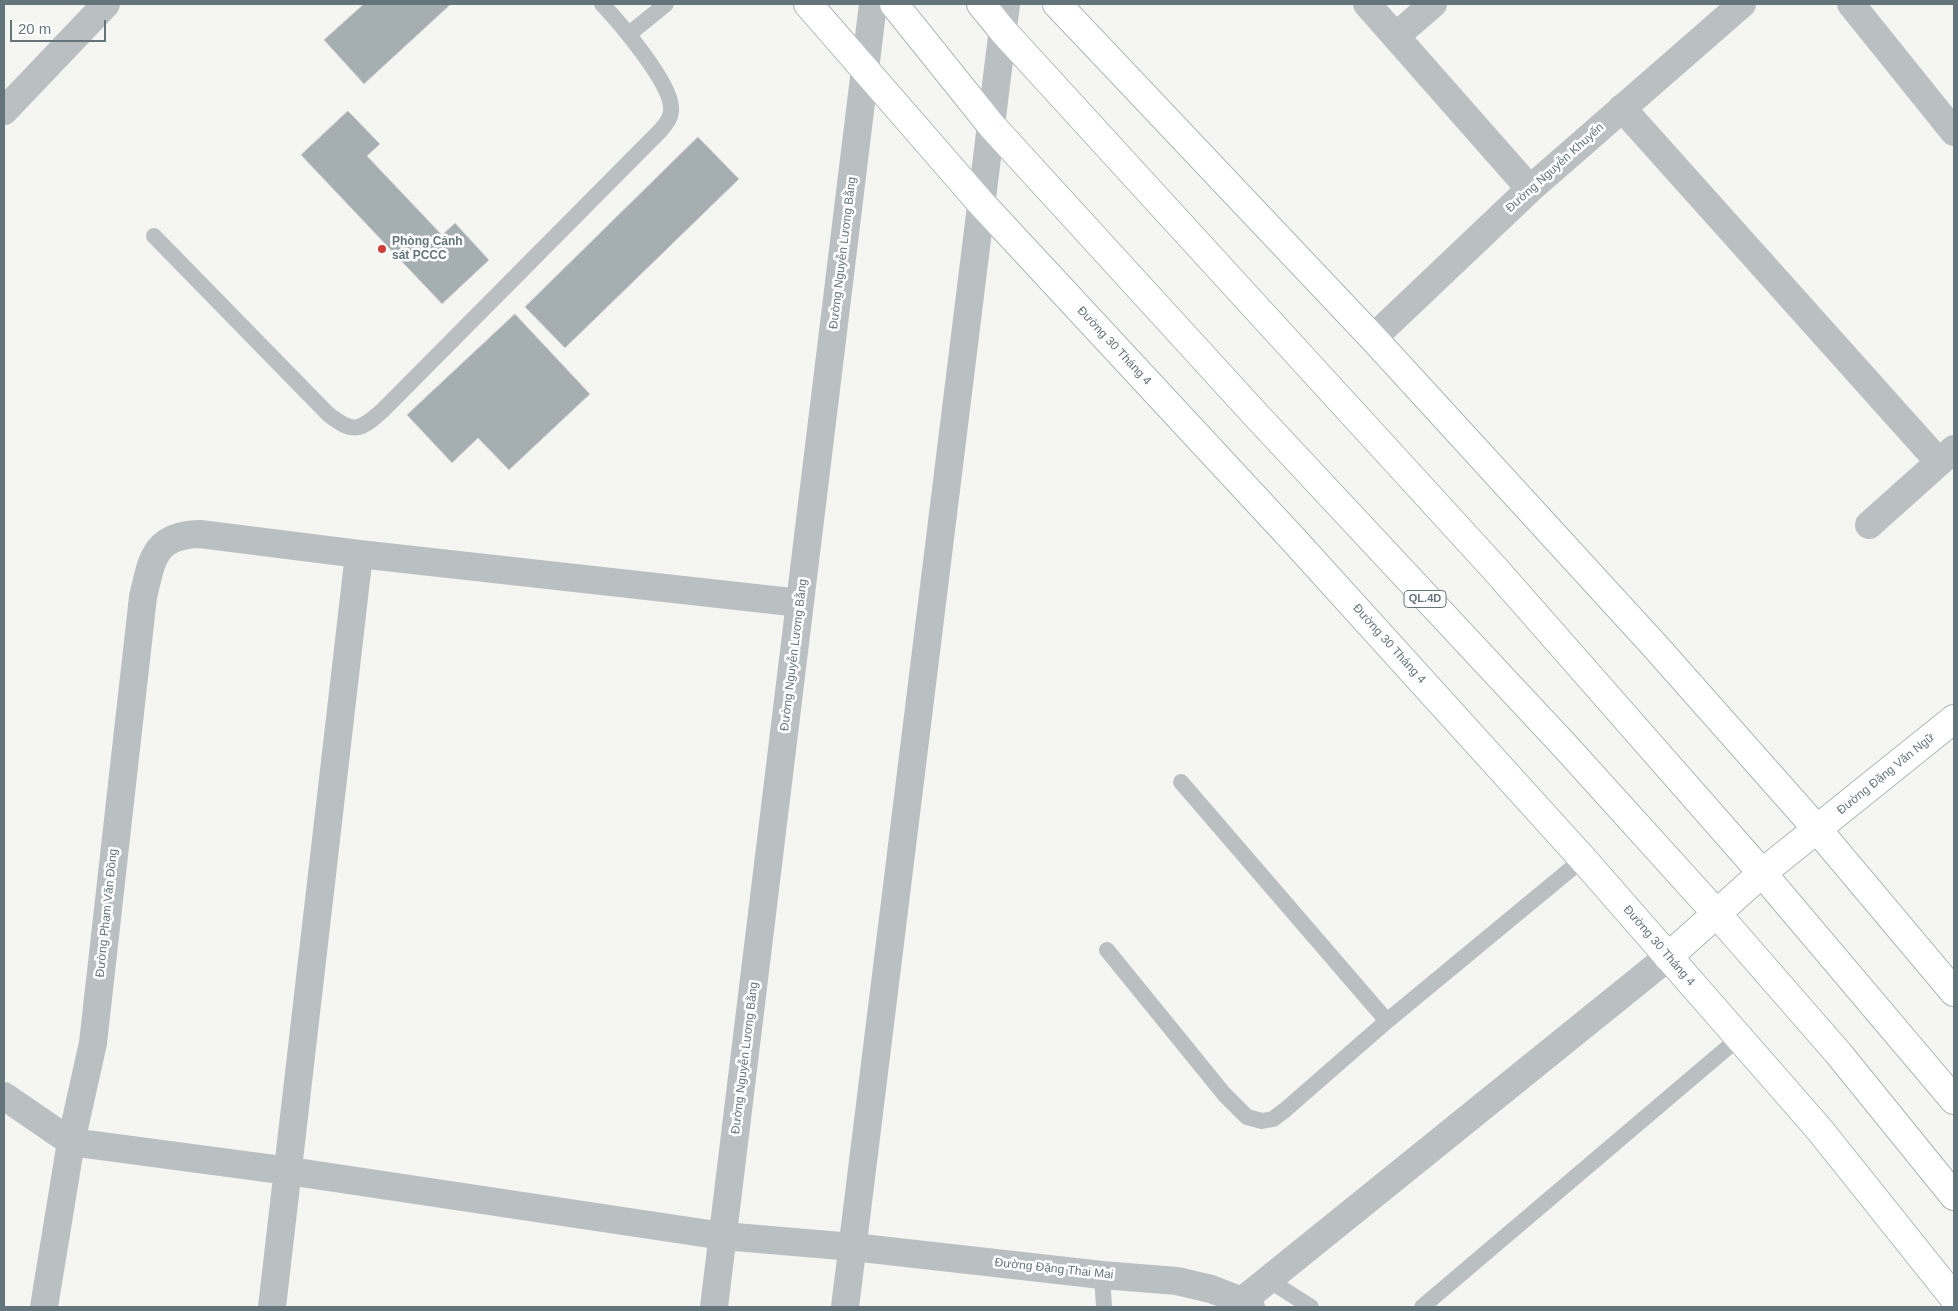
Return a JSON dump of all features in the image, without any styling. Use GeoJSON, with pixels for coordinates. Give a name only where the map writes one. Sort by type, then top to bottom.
{"type":"FeatureCollection","features":[{"type":"Feature","properties":{"kind":"main road","name":"Đường 30 Tháng 4"},"geometry":{"type":"LineString","coordinates":[[808,4],[981,203],[1292,538],[1583,859],[1740,1037],[1831,1144],[1954,1298]]}},
{"type":"Feature","properties":{"kind":"main road","name":"QL.4D"},"geometry":{"type":"LineString","coordinates":[[894,4],[991,125],[1308,473],[1565,746],[1717,914],[1839,1054],[1954,1196]]}},
{"type":"Feature","properties":{"kind":"main road"},"geometry":{"type":"LineString","coordinates":[[981,4],[1002,31],[1489,562],[1762,873],[1954,1100]]}},
{"type":"Feature","properties":{"kind":"main road"},"geometry":{"type":"LineString","coordinates":[[1057,4],[1373,338],[1655,646],[1817,829],[1954,992]]}},
{"type":"Feature","properties":{"kind":"main road","name":"Đường Đặng Văn Ngữ"},"geometry":{"type":"LineString","coordinates":[[1668,957],[1762,873],[1954,719]]}},
{"type":"Feature","properties":{"kind":"street"},"geometry":{"type":"LineString","coordinates":[[4,111],[106,4]]}},
{"type":"Feature","properties":{"kind":"street","name":"Đường Nguyễn Lương Bằng"},"geometry":{"type":"LineString","coordinates":[[714,1307],[873,4]]}},
{"type":"Feature","properties":{"kind":"street"},"geometry":{"type":"LineString","coordinates":[[845,1307],[1006,4]]}},
{"type":"Feature","properties":{"kind":"street"},"geometry":{"type":"LineString","coordinates":[[1367,4],[1530,189]]}},
{"type":"Feature","properties":{"kind":"street"},"geometry":{"type":"LineString","coordinates":[[1396,36],[1433,4]]}},
{"type":"Feature","properties":{"kind":"street","name":"Đường Nguyễn Khuyến"},"geometry":{"type":"LineString","coordinates":[[1373,338],[1530,189],[1742,4]]}},
{"type":"Feature","properties":{"kind":"street"},"geometry":{"type":"LineString","coordinates":[[1851,4],[1954,132]]}},
{"type":"Feature","properties":{"kind":"street"},"geometry":{"type":"LineString","coordinates":[[1622,108],[1947,455],[1870,525]]}},
{"type":"Feature","properties":{"kind":"street","name":"Đường Phạm Văn Đồng"},"geometry":{"type":"LineString","coordinates":[[44,1307],[72,1142],[93,1044],[143,597],[152,560],[169,540],[184,534],[200,534],[359,554]]}},
{"type":"Feature","properties":{"kind":"street"},"geometry":{"type":"LineString","coordinates":[[272,1307],[359,554],[800,602]]}},
{"type":"Feature","properties":{"kind":"street"},"geometry":{"type":"LineString","coordinates":[[1246,1304],[1267,1279],[1668,957]]}},
{"type":"Feature","properties":{"kind":"street"},"geometry":{"type":"LineString","coordinates":[[4,1096],[72,1142]]}},
{"type":"Feature","properties":{"kind":"street","name":"Đường Đặng Thai Mai"},"geometry":{"type":"LineString","coordinates":[[72,1142],[289,1171],[723,1236],[853,1247],[1102,1275],[1177,1281],[1211,1289],[1246,1304]]}},
{"type":"Feature","properties":{"kind":"street"},"geometry":{"type":"LineString","coordinates":[[1949,1307],[1954,1304]]}},
{"type":"Feature","properties":{"kind":"lane"},"geometry":{"type":"LineString","coordinates":[[154,236],[328,414],[341,425],[352,428],[361,426],[383,410],[660,131],[668,120],[671,107],[667,91],[629,34],[602,4]]}},
{"type":"Feature","properties":{"kind":"lane"},"geometry":{"type":"LineString","coordinates":[[629,34],[666,4]]}},
{"type":"Feature","properties":{"kind":"lane"},"geometry":{"type":"LineString","coordinates":[[1181,782],[1386,1021]]}},
{"type":"Feature","properties":{"kind":"lane"},"geometry":{"type":"LineString","coordinates":[[1108,950],[1224,1094],[1247,1117],[1262,1121],[1273,1119],[1386,1021],[1583,859]]}},
{"type":"Feature","properties":{"kind":"lane"},"geometry":{"type":"LineString","coordinates":[[1422,1307],[1740,1037]]}},
{"type":"Feature","properties":{"kind":"lane"},"geometry":{"type":"LineString","coordinates":[[1102,1275],[1104,1307]]}},
{"type":"Feature","properties":{"kind":"lane"},"geometry":{"type":"LineString","coordinates":[[1267,1279],[1311,1307]]}},
{"type":"Feature","properties":{"kind":"building"},"geometry":{"type":"Polygon","coordinates":[[[364,4],[451,4],[364,84],[324,40],[364,4]]]}},
{"type":"Feature","properties":{"kind":"building"},"geometry":{"type":"Polygon","coordinates":[[[348,111],[380,144],[367,156],[442,235],[455,223],[489,260],[442,304],[301,155],[348,111]]]}},
{"type":"Feature","properties":{"kind":"building"},"geometry":{"type":"Polygon","coordinates":[[[698,137],[739,179],[565,348],[525,307],[698,137]]]}},
{"type":"Feature","properties":{"kind":"building"},"geometry":{"type":"Polygon","coordinates":[[[515,314],[590,394],[509,470],[478,438],[452,463],[407,415],[515,314]]]}},
{"type":"Feature","properties":{"kind":"place","name":"Phòng Cảnh sát PCCC"},"geometry":{"type":"Point","coordinates":[382,249]}}]}
